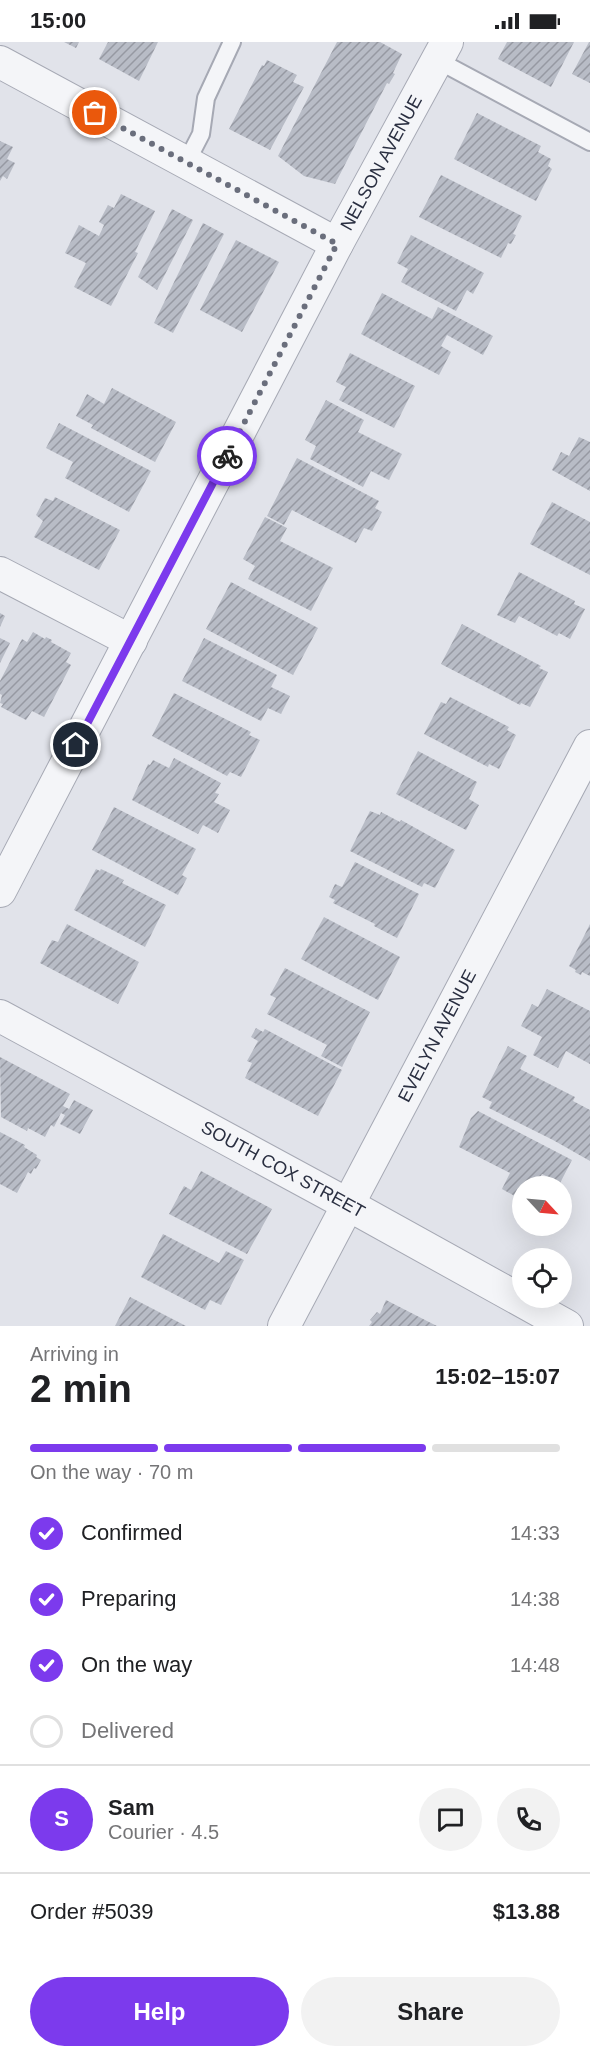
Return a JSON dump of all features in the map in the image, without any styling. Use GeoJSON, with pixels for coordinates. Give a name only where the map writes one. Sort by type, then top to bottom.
{"type":"FeatureCollection","features":[{"type":"Feature","properties":{"kind":"street","name":"NELSON AVENUE"},"geometry":{"type":"LineString","coordinates":[[0,891],[337,244],[442,51]]}},
{"type":"Feature","properties":{"kind":"street"},"geometry":{"type":"LineString","coordinates":[[0,62],[337,244]]}},
{"type":"Feature","properties":{"kind":"street"},"geometry":{"type":"LineString","coordinates":[[0,573],[131,641]]}},
{"type":"Feature","properties":{"kind":"street","name":"EVELYN AVENUE"},"geometry":{"type":"LineString","coordinates":[[284,1326],[590,746]]}},
{"type":"Feature","properties":{"kind":"street","name":"SOUTH COX STREET"},"geometry":{"type":"LineString","coordinates":[[0,1016],[567,1326]]}},
{"type":"Feature","properties":{"kind":"lane"},"geometry":{"type":"LineString","coordinates":[[186,163],[201,134],[206,98],[232,42]]}},
{"type":"Feature","properties":{"kind":"lane"},"geometry":{"type":"LineString","coordinates":[[442,51],[590,142]]}},
{"type":"Feature","properties":{"kind":"building"},"geometry":{"type":"Polygon","coordinates":[[[64,42],[79,42],[76,48],[64,42]]]}},
{"type":"Feature","properties":{"kind":"building"},"geometry":{"type":"Polygon","coordinates":[[[108,42],[158,42],[139,81],[99,59],[108,42]]]}},
{"type":"Feature","properties":{"kind":"building"},"geometry":{"type":"Polygon","coordinates":[[[337,42],[380,42],[402,54],[393,73],[395,74],[389,84],[387,83],[335,184],[304,176],[278,156],[337,42]]]}},
{"type":"Feature","properties":{"kind":"building"},"geometry":{"type":"Polygon","coordinates":[[[507,42],[574,42],[551,87],[498,59],[507,42]]]}},
{"type":"Feature","properties":{"kind":"building"},"geometry":{"type":"Polygon","coordinates":[[[590,42],[590,83],[572,74],[590,42]]]}},
{"type":"Feature","properties":{"kind":"building"},"geometry":{"type":"Polygon","coordinates":[[[267,60],[297,75],[293,82],[304,87],[270,150],[229,129],[262,65],[264,66],[267,60]]]}},
{"type":"Feature","properties":{"kind":"building"},"geometry":{"type":"Polygon","coordinates":[[[477,113],[541,146],[538,152],[551,159],[548,166],[552,169],[536,201],[454,159],[477,113]]]}},
{"type":"Feature","properties":{"kind":"building"},"geometry":{"type":"Polygon","coordinates":[[[0,141],[13,147],[7,159],[15,163],[7,179],[3,176],[0,181],[0,141]]]}},
{"type":"Feature","properties":{"kind":"building"},"geometry":{"type":"Polygon","coordinates":[[[441,175],[522,216],[513,234],[516,235],[511,244],[508,243],[501,258],[419,217],[441,175]]]}},
{"type":"Feature","properties":{"kind":"building"},"geometry":{"type":"Polygon","coordinates":[[[121,194],[155,211],[135,252],[138,253],[111,306],[74,287],[86,263],[65,253],[79,225],[99,236],[104,225],[99,222],[108,205],[114,208],[121,194]]]}},
{"type":"Feature","properties":{"kind":"building"},"geometry":{"type":"Polygon","coordinates":[[[172,209],[193,220],[157,290],[138,277],[172,209]]]}},
{"type":"Feature","properties":{"kind":"building"},"geometry":{"type":"Polygon","coordinates":[[[203,223],[224,234],[173,333],[154,323],[203,223]]]}},
{"type":"Feature","properties":{"kind":"building"},"geometry":{"type":"Polygon","coordinates":[[[411,235],[484,273],[473,294],[467,290],[456,311],[401,282],[408,269],[397,263],[411,235]]]}},
{"type":"Feature","properties":{"kind":"building"},"geometry":{"type":"Polygon","coordinates":[[[236,240],[279,262],[242,332],[200,310],[236,240]]]}},
{"type":"Feature","properties":{"kind":"building"},"geometry":{"type":"Polygon","coordinates":[[[382,293],[432,319],[438,307],[493,336],[483,355],[447,335],[441,346],[451,352],[439,375],[361,334],[382,293]]]}},
{"type":"Feature","properties":{"kind":"building"},"geometry":{"type":"Polygon","coordinates":[[[350,353],[415,386],[394,428],[339,400],[346,387],[336,382],[350,353]]]}},
{"type":"Feature","properties":{"kind":"building"},"geometry":{"type":"Polygon","coordinates":[[[112,388],[176,422],[155,462],[91,428],[93,425],[76,416],[87,394],[104,404],[112,388]]]}},
{"type":"Feature","properties":{"kind":"building"},"geometry":{"type":"Polygon","coordinates":[[[326,400],[364,420],[358,432],[402,454],[389,480],[371,471],[363,487],[310,459],[316,446],[305,440],[326,400]]]}},
{"type":"Feature","properties":{"kind":"building"},"geometry":{"type":"Polygon","coordinates":[[[59,423],[151,471],[129,512],[65,478],[73,462],[46,448],[59,423]]]}},
{"type":"Feature","properties":{"kind":"building"},"geometry":{"type":"Polygon","coordinates":[[[579,437],[590,442],[590,491],[552,470],[561,452],[569,456],[579,437]]]}},
{"type":"Feature","properties":{"kind":"building"},"geometry":{"type":"Polygon","coordinates":[[[297,458],[379,501],[375,508],[382,512],[372,531],[364,528],[356,543],[292,510],[284,525],[267,516],[297,458]]]}},
{"type":"Feature","properties":{"kind":"building"},"geometry":{"type":"Polygon","coordinates":[[[55,497],[120,530],[99,570],[34,537],[43,521],[36,515],[45,498],[53,501],[55,497]]]}},
{"type":"Feature","properties":{"kind":"building"},"geometry":{"type":"Polygon","coordinates":[[[552,502],[590,522],[590,575],[530,544],[552,502]]]}},
{"type":"Feature","properties":{"kind":"building"},"geometry":{"type":"Polygon","coordinates":[[[265,517],[287,528],[280,541],[333,568],[311,611],[248,579],[255,566],[243,559],[265,517]]]}},
{"type":"Feature","properties":{"kind":"building"},"geometry":{"type":"Polygon","coordinates":[[[519,572],[575,601],[574,604],[585,609],[570,639],[559,633],[557,636],[519,616],[515,623],[497,615],[519,572]]]}},
{"type":"Feature","properties":{"kind":"building"},"geometry":{"type":"Polygon","coordinates":[[[231,582],[318,628],[293,675],[206,629],[231,582]]]}},
{"type":"Feature","properties":{"kind":"building"},"geometry":{"type":"Polygon","coordinates":[[[0,613],[5,616],[0,627],[0,613]]]}},
{"type":"Feature","properties":{"kind":"building"},"geometry":{"type":"Polygon","coordinates":[[[462,624],[541,666],[539,668],[548,672],[530,707],[521,703],[520,705],[441,664],[462,624]]]}},
{"type":"Feature","properties":{"kind":"building"},"geometry":{"type":"Polygon","coordinates":[[[33,632],[52,640],[51,642],[71,653],[66,662],[71,665],[44,717],[32,711],[26,720],[1,707],[3,704],[0,703],[2,695],[0,694],[0,681],[22,639],[27,642],[33,632]]]}},
{"type":"Feature","properties":{"kind":"building"},"geometry":{"type":"Polygon","coordinates":[[[0,638],[10,643],[0,663],[0,638]]]}},
{"type":"Feature","properties":{"kind":"building"},"geometry":{"type":"Polygon","coordinates":[[[204,638],[277,675],[271,687],[290,696],[281,714],[268,708],[261,721],[182,681],[204,638]]]}},
{"type":"Feature","properties":{"kind":"building"},"geometry":{"type":"Polygon","coordinates":[[[174,693],[251,732],[249,735],[260,740],[241,777],[230,772],[227,776],[152,736],[174,693]]]}},
{"type":"Feature","properties":{"kind":"building"},"geometry":{"type":"Polygon","coordinates":[[[450,697],[509,727],[507,730],[516,735],[499,769],[489,764],[488,767],[424,734],[441,702],[446,704],[450,697]]]}},
{"type":"Feature","properties":{"kind":"building"},"geometry":{"type":"Polygon","coordinates":[[[418,751],[477,782],[469,799],[479,805],[466,830],[396,794],[418,751]]]}},
{"type":"Feature","properties":{"kind":"building"},"geometry":{"type":"Polygon","coordinates":[[[174,758],[221,783],[215,793],[219,794],[214,802],[230,810],[218,833],[203,825],[198,834],[132,800],[148,764],[150,765],[153,760],[169,768],[174,758]]]}},
{"type":"Feature","properties":{"kind":"building"},"geometry":{"type":"Polygon","coordinates":[[[114,807],[196,849],[182,875],[187,878],[178,895],[92,850],[114,807]]]}},
{"type":"Feature","properties":{"kind":"building"},"geometry":{"type":"Polygon","coordinates":[[[370,811],[380,815],[381,812],[400,822],[401,820],[455,850],[435,888],[424,883],[422,887],[350,851],[370,811]]]}},
{"type":"Feature","properties":{"kind":"building"},"geometry":{"type":"Polygon","coordinates":[[[355,862],[419,894],[397,938],[333,903],[335,900],[329,897],[335,884],[342,887],[355,862]]]}},
{"type":"Feature","properties":{"kind":"building"},"geometry":{"type":"Polygon","coordinates":[[[96,869],[100,871],[101,869],[124,880],[122,883],[166,905],[145,947],[74,910],[96,869]]]}},
{"type":"Feature","properties":{"kind":"building"},"geometry":{"type":"Polygon","coordinates":[[[324,917],[400,957],[378,1000],[301,959],[324,917]]]}},
{"type":"Feature","properties":{"kind":"building"},"geometry":{"type":"Polygon","coordinates":[[[67,924],[139,962],[118,1004],[40,963],[52,940],[58,942],[67,924]]]}},
{"type":"Feature","properties":{"kind":"building"},"geometry":{"type":"Polygon","coordinates":[[[590,924],[590,976],[582,972],[581,975],[569,966],[590,924]]]}},
{"type":"Feature","properties":{"kind":"building"},"geometry":{"type":"Polygon","coordinates":[[[285,968],[370,1012],[342,1067],[321,1056],[327,1045],[267,1014],[276,998],[270,995],[285,968]]]}},
{"type":"Feature","properties":{"kind":"building"},"geometry":{"type":"Polygon","coordinates":[[[547,989],[590,1011],[590,1064],[566,1051],[558,1068],[533,1055],[542,1037],[521,1026],[532,1004],[538,1007],[547,989]]]}},
{"type":"Feature","properties":{"kind":"building"},"geometry":{"type":"Polygon","coordinates":[[[256,1028],[263,1032],[265,1029],[342,1070],[318,1116],[245,1078],[252,1063],[247,1061],[258,1041],[251,1037],[256,1028]]]}},
{"type":"Feature","properties":{"kind":"building"},"geometry":{"type":"Polygon","coordinates":[[[508,1046],[527,1056],[520,1069],[575,1097],[573,1101],[590,1110],[590,1161],[489,1108],[492,1102],[482,1097],[508,1046]]]}},
{"type":"Feature","properties":{"kind":"building"},"geometry":{"type":"Polygon","coordinates":[[[0,1057],[70,1094],[63,1106],[69,1109],[74,1100],[93,1110],[80,1134],[60,1124],[65,1115],[61,1113],[54,1127],[51,1125],[45,1137],[28,1128],[27,1131],[1,1117],[0,1057]]]}},
{"type":"Feature","properties":{"kind":"building"},"geometry":{"type":"Polygon","coordinates":[[[478,1111],[572,1160],[564,1176],[542,1174],[541,1176],[512,1176],[512,1194],[502,1189],[510,1173],[459,1147],[471,1118],[478,1111]]]}},
{"type":"Feature","properties":{"kind":"building"},"geometry":{"type":"Polygon","coordinates":[[[0,1132],[25,1145],[24,1147],[41,1160],[31,1174],[28,1172],[17,1193],[0,1184],[0,1132]]]}},
{"type":"Feature","properties":{"kind":"building"},"geometry":{"type":"Polygon","coordinates":[[[201,1171],[272,1209],[247,1254],[169,1214],[184,1186],[191,1190],[201,1171]]]}},
{"type":"Feature","properties":{"kind":"building"},"geometry":{"type":"Polygon","coordinates":[[[163,1234],[219,1263],[226,1251],[244,1260],[221,1305],[210,1300],[205,1310],[141,1277],[163,1234]]]}},
{"type":"Feature","properties":{"kind":"building"},"geometry":{"type":"Polygon","coordinates":[[[130,1297],[186,1326],[115,1326],[130,1297]]]}},
{"type":"Feature","properties":{"kind":"building"},"geometry":{"type":"Polygon","coordinates":[[[386,1300],[437,1326],[369,1326],[372,1322],[370,1320],[377,1312],[380,1314],[386,1300]]]}},
{"type":"Feature","properties":{"kind":"way so far"},"geometry":{"type":"LineString","coordinates":[[95,113],[337,244],[227,456]]}},
{"type":"Feature","properties":{"kind":"route"},"geometry":{"type":"LineString","coordinates":[[76,745],[227,456]]}}]}
